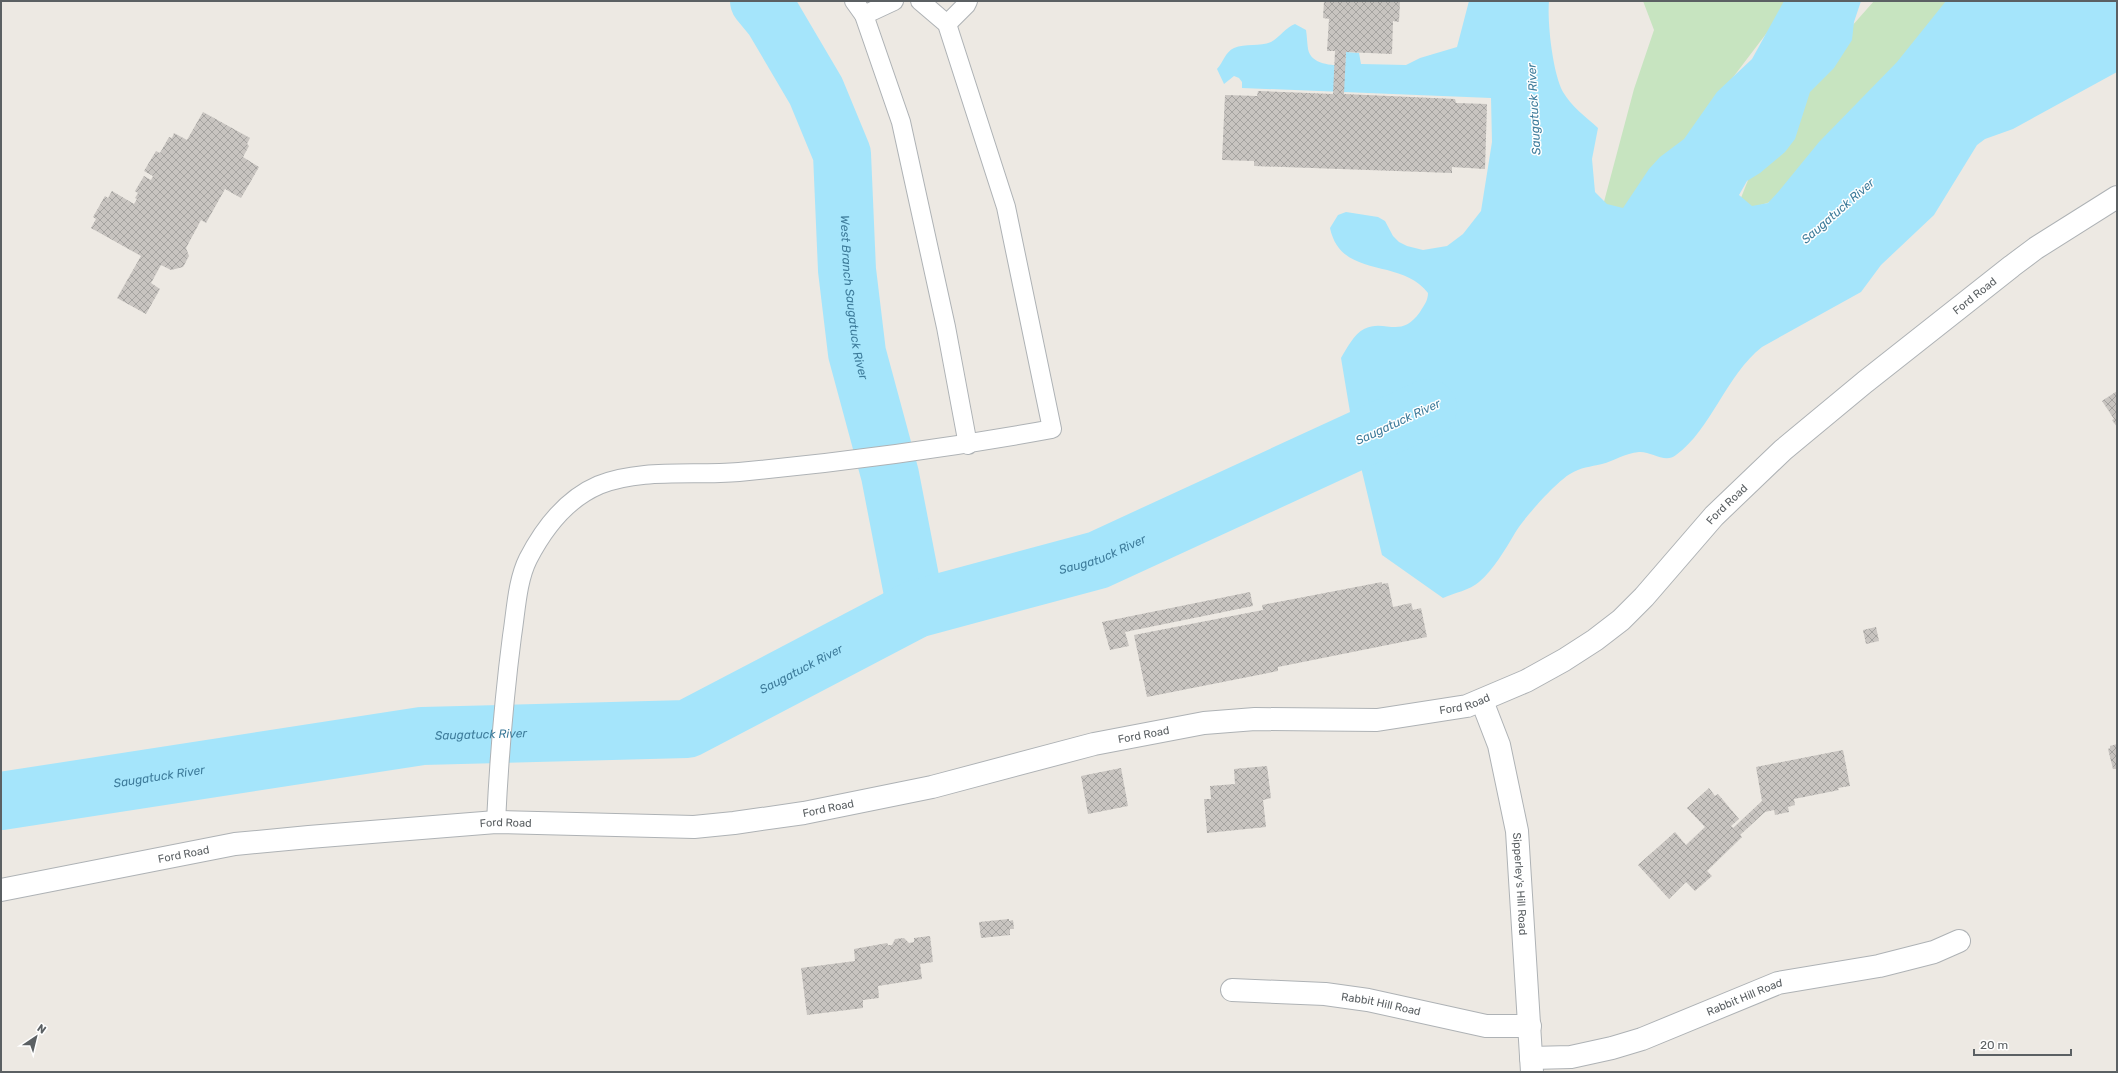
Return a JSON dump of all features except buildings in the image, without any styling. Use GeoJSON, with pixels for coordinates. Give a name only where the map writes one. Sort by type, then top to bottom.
{"type":"FeatureCollection","features":[{"type":"Feature","properties":{"kind":"street","name":"Ford Road"},"geometry":{"type":"LineString","coordinates":[[1,890],[235,844],[496,822],[694,826],[734,823],[804,813],[932,787],[1094,744],[1204,723],[1255,718],[1377,720],[1436,712],[1482,701],[1526,681],[1595,640],[1636,604],[1732,498],[1802,433],[2006,271],[2041,245],[2117,197]]}},
{"type":"Feature","properties":{"kind":"street","name":"Sipperley's Hill Road"},"geometry":{"type":"LineString","coordinates":[[1482,701],[1499,745],[1517,831],[1532,1065]]}},
{"type":"Feature","properties":{"kind":"street","name":"Rabbit Hill Road"},"geometry":{"type":"LineString","coordinates":[[1532,1065],[1612,1048],[1642,1039],[1778,983],[1879,966],[1934,952],[1959,941]]}},
{"type":"Feature","properties":{"kind":"street","name":"Rabbit Hill Road"},"geometry":{"type":"LineString","coordinates":[[1232,990],[1325,994],[1368,1000],[1486,1026],[1530,1026]]}},
{"type":"Feature","properties":{"kind":"lane"},"geometry":{"type":"LineString","coordinates":[[894,1],[859,8],[901,122],[946,326],[968,445]]}},
{"type":"Feature","properties":{"kind":"lane"},"geometry":{"type":"LineString","coordinates":[[496,822],[499,765],[506,688],[518,592],[527,561],[546,530],[576,497],[598,485],[625,477],[737,472],[968,445],[1052,429],[1006,207],[947,24],[920,1]]}},
{"type":"Feature","properties":{"kind":"lane"},"geometry":{"type":"LineString","coordinates":[[947,24],[966,5],[968,1]]}},
{"type":"Feature","properties":{"kind":"green space"},"geometry":{"type":"Polygon","coordinates":[[[1643,1],[1791,1],[1636,205],[1597,228],[1634,89],[1654,30],[1643,1]]]}},
{"type":"Feature","properties":{"kind":"green space"},"geometry":{"type":"Polygon","coordinates":[[[1874,1],[2008,1],[1799,193],[1735,213],[1754,165],[1829,52],[1874,1]]]}},
{"type":"Feature","properties":{"kind":"water"},"geometry":{"type":"Polygon","coordinates":[[[1469,1],[1549,1],[1549,22],[1552,48],[1559,84],[1570,102],[1598,128],[1592,159],[1595,192],[1607,204],[1623,208],[1649,169],[1660,157],[1684,139],[1717,92],[1752,59],[1784,1],[1861,1],[1854,22],[1852,40],[1834,68],[1810,92],[1795,139],[1785,152],[1760,173],[1747,181],[1739,195],[1752,206],[1768,203],[1819,142],[1897,62],[1946,1],[2117,1],[2117,72],[2013,129],[1985,139],[1977,145],[1934,215],[1881,265],[1861,292],[1762,347],[1738,372],[1699,432],[1676,455],[1663,458],[1644,452],[1639,452],[1624,455],[1606,463],[1582,469],[1570,474],[1549,492],[1532,510],[1489,572],[1479,582],[1462,591],[1443,598],[1382,555],[1355,442],[1341,358],[1360,331],[1372,326],[1399,327],[1406,325],[1413,320],[1426,303],[1428,293],[1416,282],[1403,275],[1359,262],[1346,255],[1336,244],[1330,228],[1338,215],[1346,212],[1378,217],[1385,221],[1393,236],[1399,242],[1407,246],[1423,250],[1447,246],[1463,234],[1481,211],[1492,142],[1491,98],[1242,88],[1242,82],[1239,78],[1234,76],[1224,84],[1217,69],[1228,52],[1234,48],[1271,42],[1295,24],[1306,30],[1310,54],[1313,58],[1323,63],[1345,66],[1346,52],[1359,53],[1361,64],[1406,65],[1420,58],[1457,47],[1469,1]]]}},
{"type":"Feature","properties":{"kind":"waterway","name":"West Branch Saugatuck River"},"geometry":{"type":"LineString","coordinates":[[759,1],[773,18],[816,91],[842,154],[847,270],[857,353],[890,475],[916,609]]}},
{"type":"Feature","properties":{"kind":"waterway","name":"Saugatuck River"},"geometry":{"type":"LineString","coordinates":[[1,801],[422,736],[687,729],[916,609],[1098,560],[1428,408]]}}]}
